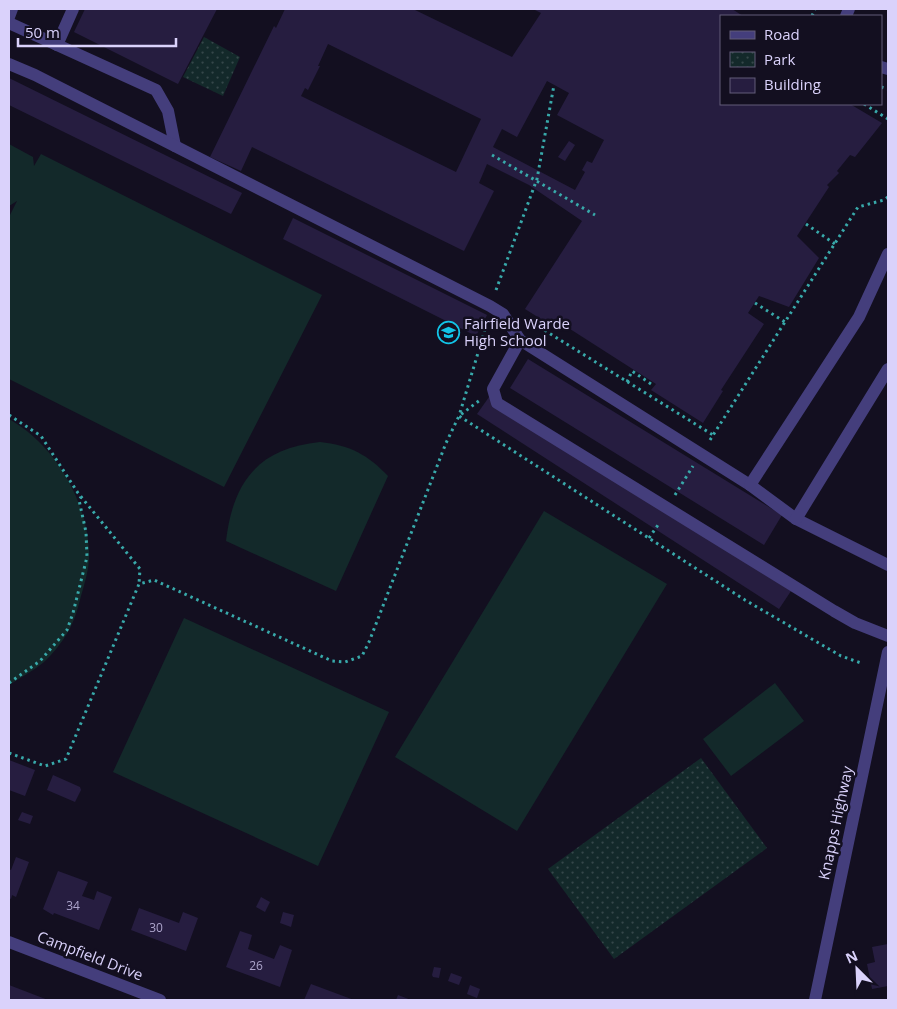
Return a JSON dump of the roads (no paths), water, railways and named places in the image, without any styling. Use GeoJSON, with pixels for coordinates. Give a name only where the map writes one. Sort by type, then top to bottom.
{"type":"FeatureCollection","features":[{"type":"Feature","properties":{"kind":"street"},"geometry":{"type":"LineString","coordinates":[[9,17],[12,9]]}},
{"type":"Feature","properties":{"kind":"street"},"geometry":{"type":"LineString","coordinates":[[57,45],[73,9]]}},
{"type":"Feature","properties":{"kind":"street"},"geometry":{"type":"LineString","coordinates":[[9,23],[156,90],[168,111],[175,146]]}},
{"type":"Feature","properties":{"kind":"street"},"geometry":{"type":"LineString","coordinates":[[9,64],[35,75],[490,306],[503,314],[520,340],[750,485],[796,519],[888,565]]}},
{"type":"Feature","properties":{"kind":"street"},"geometry":{"type":"LineString","coordinates":[[750,485],[859,317],[888,254]]}},
{"type":"Feature","properties":{"kind":"street"},"geometry":{"type":"LineString","coordinates":[[520,340],[493,389],[497,403],[834,611],[855,623],[888,636]]}},
{"type":"Feature","properties":{"kind":"street"},"geometry":{"type":"LineString","coordinates":[[796,519],[888,369]]}},
{"type":"Feature","properties":{"kind":"street","name":"Knapps Highway"},"geometry":{"type":"LineString","coordinates":[[815,1000],[888,652]]}},
{"type":"Feature","properties":{"kind":"street","name":"Campfield Drive"},"geometry":{"type":"LineString","coordinates":[[9,942],[160,1000]]}},
{"type":"Feature","properties":{"kind":"place","name":"Fairfield Warde High School"},"geometry":{"type":"Point","coordinates":[448,333]}}]}
